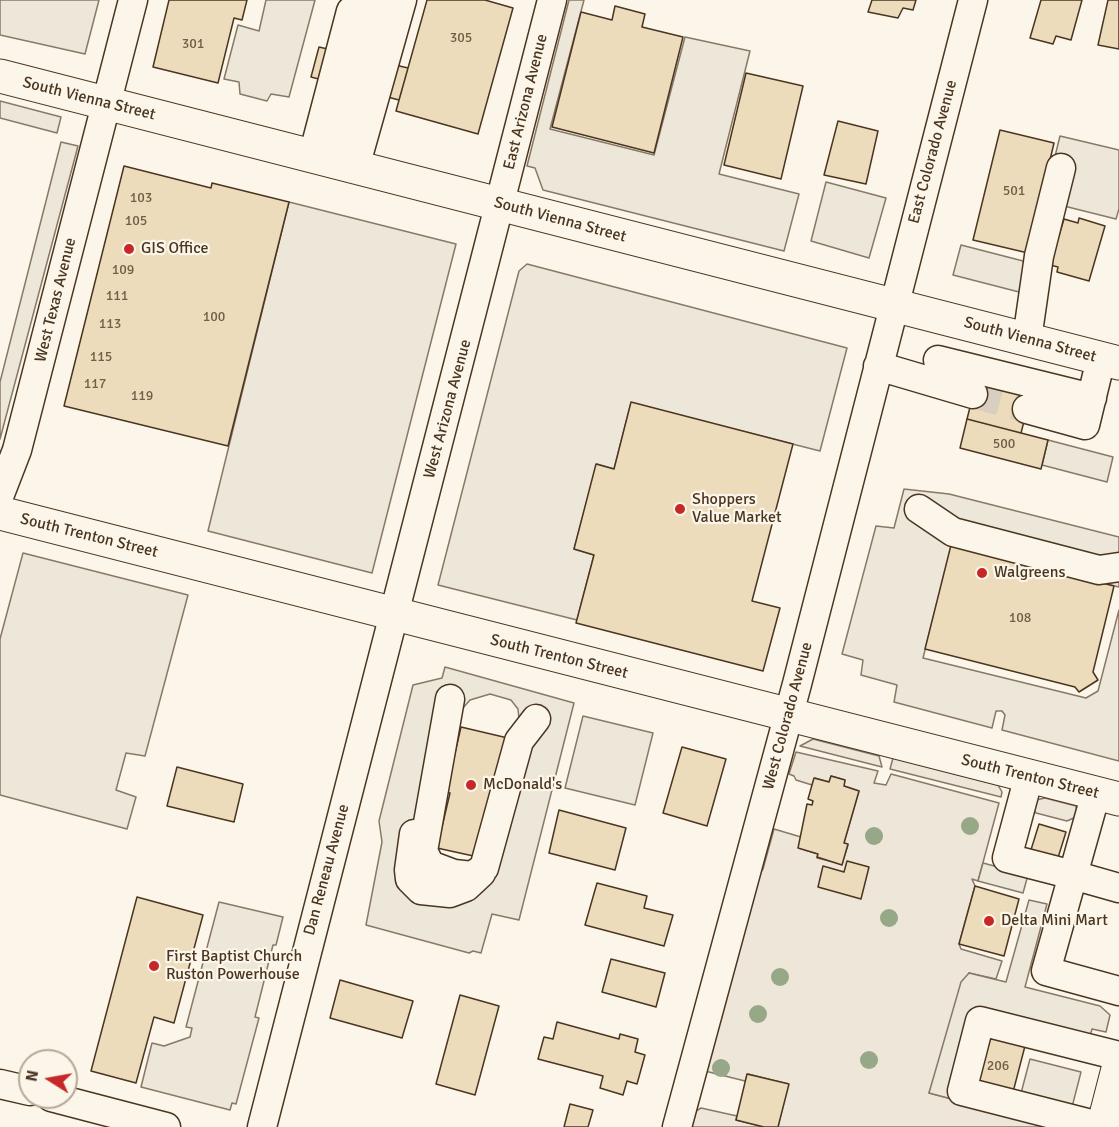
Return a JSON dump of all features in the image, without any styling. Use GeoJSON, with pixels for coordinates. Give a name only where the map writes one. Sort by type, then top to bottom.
{"type":"FeatureCollection","features":[{"type":"Feature","properties":{"kind":"main road","name":"South Vienna Street"},"geometry":{"type":"LineString","coordinates":[[0,76],[1110,361]]}},
{"type":"Feature","properties":{"kind":"main road","name":"South Trenton Street"},"geometry":{"type":"LineString","coordinates":[[0,513],[1108,796]]}},
{"type":"Feature","properties":{"kind":"main road"},"geometry":{"type":"LineString","coordinates":[[1103,1127],[1119,1065]]}},
{"type":"Feature","properties":{"kind":"street","name":"West Texas Avenue"},"geometry":{"type":"LineString","coordinates":[[0,495],[17,450],[133,0]]}},
{"type":"Feature","properties":{"kind":"street"},"geometry":{"type":"LineString","coordinates":[[334,161],[351,11],[367,0]]}},
{"type":"Feature","properties":{"kind":"street"},"geometry":{"type":"LineString","coordinates":[[334,161],[375,10],[384,0]]}},
{"type":"Feature","properties":{"kind":"street"},"geometry":{"type":"LineString","coordinates":[[334,161],[402,0]]}},
{"type":"Feature","properties":{"kind":"street","name":"East Arizona Avenue"},"geometry":{"type":"LineString","coordinates":[[500,204],[552,0]]}},
{"type":"Feature","properties":{"kind":"street","name":"East Colorado Avenue"},"geometry":{"type":"LineString","coordinates":[[893,304],[973,0]]}},
{"type":"Feature","properties":{"kind":"street"},"geometry":{"type":"LineString","coordinates":[[1027,339],[1039,256],[1061,168]]}},
{"type":"Feature","properties":{"kind":"street","name":"West Arizona Avenue"},"geometry":{"type":"LineString","coordinates":[[394,614],[500,204]]}},
{"type":"Feature","properties":{"kind":"street","name":"West Colorado Avenue"},"geometry":{"type":"LineString","coordinates":[[677,1127],[789,716],[893,304]]}},
{"type":"Feature","properties":{"kind":"street"},"geometry":{"type":"LineString","coordinates":[[935,371],[948,318]]}},
{"type":"Feature","properties":{"kind":"street"},"geometry":{"type":"LineString","coordinates":[[1027,408],[1085,425],[1092,398],[1110,361]]}},
{"type":"Feature","properties":{"kind":"street"},"geometry":{"type":"LineString","coordinates":[[878,366],[935,371],[1092,398]]}},
{"type":"Feature","properties":{"kind":"street"},"geometry":{"type":"LineString","coordinates":[[935,371],[973,394]]}},
{"type":"Feature","properties":{"kind":"street"},"geometry":{"type":"LineString","coordinates":[[919,509],[953,532],[1099,570],[1119,567]]}},
{"type":"Feature","properties":{"kind":"street","name":"Dan Reneau Avenue"},"geometry":{"type":"LineString","coordinates":[[262,1127],[394,614]]}},
{"type":"Feature","properties":{"kind":"street"},"geometry":{"type":"LineString","coordinates":[[450,699],[423,851],[427,863],[445,872],[466,876],[484,868],[519,741],[536,718]]}},
{"type":"Feature","properties":{"kind":"street"},"geometry":{"type":"LineString","coordinates":[[1029,776],[1007,858],[1119,888]]}},
{"type":"Feature","properties":{"kind":"street"},"geometry":{"type":"LineString","coordinates":[[1108,796],[1073,875],[1046,971],[1119,991]]}},
{"type":"Feature","properties":{"kind":"street"},"geometry":{"type":"LineString","coordinates":[[1103,1127],[962,1091],[980,1021],[1119,1056]]}},
{"type":"Feature","properties":{"kind":"street"},"geometry":{"type":"LineString","coordinates":[[0,1084],[18,1088]]}},
{"type":"Feature","properties":{"kind":"street"},"geometry":{"type":"LineString","coordinates":[[78,1104],[166,1127]]}},
{"type":"Feature","properties":{"kind":"shaded area"},"geometry":{"type":"Polygon","coordinates":[[[0,0],[99,0],[85,54],[0,35],[0,0]]]}},
{"type":"Feature","properties":{"kind":"shaded area"},"geometry":{"type":"Polygon","coordinates":[[[266,0],[315,0],[289,97],[271,94],[267,101],[240,94],[239,82],[224,79],[238,25],[259,31],[266,0]]]}},
{"type":"Feature","properties":{"kind":"shaded area"},"geometry":{"type":"Polygon","coordinates":[[[569,0],[584,0],[550,129],[654,155],[685,37],[750,51],[719,174],[799,194],[784,251],[543,190],[535,168],[527,166],[569,0]]]}},
{"type":"Feature","properties":{"kind":"shaded area"},"geometry":{"type":"Polygon","coordinates":[[[0,101],[61,117],[57,133],[0,118],[0,101]]]}},
{"type":"Feature","properties":{"kind":"shaded area"},"geometry":{"type":"Polygon","coordinates":[[[1060,136],[1119,150],[1119,209],[1116,219],[1044,201],[1060,136]]]}},
{"type":"Feature","properties":{"kind":"shaded area"},"geometry":{"type":"Polygon","coordinates":[[[61,142],[78,146],[0,439],[0,382],[61,142]]]}},
{"type":"Feature","properties":{"kind":"shaded area"},"geometry":{"type":"Polygon","coordinates":[[[826,182],[886,198],[869,258],[811,241],[826,182]]]}},
{"type":"Feature","properties":{"kind":"shaded area"},"geometry":{"type":"Polygon","coordinates":[[[289,202],[456,244],[372,573],[208,531],[289,202]]]}},
{"type":"Feature","properties":{"kind":"shaded area"},"geometry":{"type":"Polygon","coordinates":[[[961,245],[1027,262],[1019,292],[953,275],[961,245]]]}},
{"type":"Feature","properties":{"kind":"shaded area"},"geometry":{"type":"Polygon","coordinates":[[[527,264],[847,348],[820,451],[631,403],[614,469],[597,464],[574,549],[594,555],[577,620],[438,585],[519,271],[527,264]]]}},
{"type":"Feature","properties":{"kind":"shaded area"},"geometry":{"type":"Polygon","coordinates":[[[1048,440],[1113,457],[1107,482],[1042,465],[1048,440]]]}},
{"type":"Feature","properties":{"kind":"shaded area"},"geometry":{"type":"Polygon","coordinates":[[[904,489],[949,494],[1119,537],[1119,587],[952,545],[923,658],[1086,698],[1098,691],[1119,610],[1119,761],[1002,730],[1005,715],[1002,711],[996,711],[992,728],[894,702],[897,685],[861,675],[863,660],[842,654],[876,526],[894,528],[904,489]]]}},
{"type":"Feature","properties":{"kind":"shaded area"},"geometry":{"type":"Polygon","coordinates":[[[23,553],[188,595],[145,756],[126,753],[116,790],[136,797],[127,829],[0,795],[0,639],[23,553]]]}},
{"type":"Feature","properties":{"kind":"shaded area"},"geometry":{"type":"Polygon","coordinates":[[[445,667],[574,703],[519,920],[492,914],[481,953],[473,951],[469,953],[366,925],[382,842],[379,821],[413,685],[442,678],[445,667]],[[490,694],[470,700],[462,709],[429,851],[469,869],[519,719],[518,709],[511,700],[490,694]]]}},
{"type":"Feature","properties":{"kind":"shaded area"},"geometry":{"type":"Polygon","coordinates":[[[583,716],[653,733],[635,805],[565,788],[583,716]]]}},
{"type":"Feature","properties":{"kind":"shaded area"},"geometry":{"type":"Polygon","coordinates":[[[813,739],[879,756],[882,767],[800,746],[813,739]]]}},
{"type":"Feature","properties":{"kind":"shaded area"},"geometry":{"type":"Polygon","coordinates":[[[796,752],[878,771],[874,783],[886,785],[891,774],[999,803],[978,881],[972,879],[975,886],[959,944],[961,949],[1002,961],[996,979],[969,973],[929,1093],[1058,1127],[778,1127],[788,1084],[748,1074],[745,1081],[705,1071],[753,884],[763,869],[774,829],[801,837],[799,848],[818,854],[817,858],[842,864],[848,845],[844,843],[859,791],[844,786],[845,780],[831,776],[829,782],[815,778],[812,785],[796,780],[789,774],[796,752]]]}},
{"type":"Feature","properties":{"kind":"shaded area"},"geometry":{"type":"Polygon","coordinates":[[[893,758],[998,785],[1002,792],[1001,797],[890,769],[893,758]]]}},
{"type":"Feature","properties":{"kind":"shaded area"},"geometry":{"type":"Polygon","coordinates":[[[1045,798],[1076,806],[1078,816],[1067,821],[1036,813],[1034,810],[1036,800],[1045,798]]]}},
{"type":"Feature","properties":{"kind":"shaded area"},"geometry":{"type":"Polygon","coordinates":[[[983,863],[1028,875],[1023,893],[978,881],[983,863]]]}},
{"type":"Feature","properties":{"kind":"shaded area"},"geometry":{"type":"Polygon","coordinates":[[[1029,900],[1047,904],[1025,987],[1100,1006],[1110,1015],[1106,1032],[1092,1029],[1089,1040],[990,1014],[967,1103],[929,1093],[961,982],[969,973],[1006,982],[1029,900]]]}},
{"type":"Feature","properties":{"kind":"shaded area"},"geometry":{"type":"Polygon","coordinates":[[[219,902],[283,917],[276,945],[273,945],[255,1017],[259,1018],[236,1104],[232,1103],[230,1110],[141,1087],[152,1043],[164,1046],[190,1037],[192,1028],[186,1027],[219,902]]]}},
{"type":"Feature","properties":{"kind":"shaded area"},"geometry":{"type":"Polygon","coordinates":[[[1030,1059],[1081,1072],[1071,1111],[1020,1097],[1030,1059]]]}},
{"type":"Feature","properties":{"kind":"shaded area"},"geometry":{"type":"Polygon","coordinates":[[[701,1108],[737,1116],[736,1120],[764,1127],[691,1127],[696,1111],[701,1108]]]}},
{"type":"Feature","properties":{"kind":"building"},"geometry":{"type":"Polygon","coordinates":[[[169,0],[247,0],[242,20],[234,18],[218,83],[153,67],[169,0]]]}},
{"type":"Feature","properties":{"kind":"building"},"geometry":{"type":"Polygon","coordinates":[[[427,0],[485,0],[513,8],[478,134],[396,111],[427,0]]]}},
{"type":"Feature","properties":{"kind":"building"},"geometry":{"type":"Polygon","coordinates":[[[872,0],[916,0],[913,10],[903,8],[898,18],[868,12],[872,0]]]}},
{"type":"Feature","properties":{"kind":"building"},"geometry":{"type":"Polygon","coordinates":[[[1041,0],[1082,0],[1071,40],[1056,36],[1053,44],[1030,38],[1041,0]]]}},
{"type":"Feature","properties":{"kind":"building"},"geometry":{"type":"Polygon","coordinates":[[[1108,0],[1119,0],[1119,49],[1098,45],[1108,0]]]}},
{"type":"Feature","properties":{"kind":"building"},"geometry":{"type":"Polygon","coordinates":[[[615,6],[645,14],[642,27],[683,37],[654,153],[552,127],[581,12],[612,20],[615,6]]]}},
{"type":"Feature","properties":{"kind":"building"},"geometry":{"type":"Polygon","coordinates":[[[319,47],[408,68],[399,100],[311,77],[319,47]]]}},
{"type":"Feature","properties":{"kind":"building"},"geometry":{"type":"Polygon","coordinates":[[[746,73],[803,86],[781,179],[724,165],[746,73]]]}},
{"type":"Feature","properties":{"kind":"building"},"geometry":{"type":"Polygon","coordinates":[[[838,121],[878,131],[866,184],[824,175],[838,121]]]}},
{"type":"Feature","properties":{"kind":"building"},"geometry":{"type":"Polygon","coordinates":[[[1000,130],[1054,143],[1028,253],[973,240],[1000,130]]]}},
{"type":"Feature","properties":{"kind":"building"},"geometry":{"type":"Polygon","coordinates":[[[124,166],[211,188],[212,183],[289,202],[228,446],[64,406],[124,166]]]}},
{"type":"Feature","properties":{"kind":"building"},"geometry":{"type":"Polygon","coordinates":[[[1079,218],[1105,226],[1089,281],[1057,272],[1058,267],[1050,265],[1064,219],[1078,223],[1079,218]]]}},
{"type":"Feature","properties":{"kind":"building"},"geometry":{"type":"Polygon","coordinates":[[[977,380],[1031,394],[1021,433],[967,419],[977,380]]]}},
{"type":"Feature","properties":{"kind":"building","name":"Shoppers Value Market"},"geometry":{"type":"Polygon","coordinates":[[[631,402],[793,444],[752,601],[780,608],[763,671],[576,623],[594,555],[574,549],[596,464],[614,469],[631,402]]]}},
{"type":"Feature","properties":{"kind":"building"},"geometry":{"type":"Polygon","coordinates":[[[967,419],[1048,440],[1041,469],[960,448],[967,419]]]}},
{"type":"Feature","properties":{"kind":"building","name":"Walgreens"},"geometry":{"type":"Polygon","coordinates":[[[951,545],[1114,586],[1093,672],[1098,680],[1079,692],[1075,687],[925,649],[951,545]]]}},
{"type":"Feature","properties":{"kind":"building","name":"McDonald's"},"geometry":{"type":"Polygon","coordinates":[[[461,727],[512,739],[478,857],[437,848],[450,793],[446,792],[461,727]]]}},
{"type":"Feature","properties":{"kind":"building"},"geometry":{"type":"Polygon","coordinates":[[[682,747],[726,759],[707,826],[663,813],[682,747]]]}},
{"type":"Feature","properties":{"kind":"building"},"geometry":{"type":"Polygon","coordinates":[[[177,767],[243,784],[234,822],[167,806],[177,767]]]}},
{"type":"Feature","properties":{"kind":"building"},"geometry":{"type":"Polygon","coordinates":[[[831,776],[845,780],[844,786],[859,791],[844,843],[848,844],[842,865],[798,848],[807,804],[812,805],[813,801],[808,799],[814,778],[829,782],[831,776]]]}},
{"type":"Feature","properties":{"kind":"building"},"geometry":{"type":"Polygon","coordinates":[[[559,810],[626,828],[615,870],[549,853],[559,810]]]}},
{"type":"Feature","properties":{"kind":"building"},"geometry":{"type":"Polygon","coordinates":[[[1039,824],[1066,832],[1057,861],[1030,853],[1039,824]]]}},
{"type":"Feature","properties":{"kind":"building"},"geometry":{"type":"Polygon","coordinates":[[[847,861],[869,867],[861,899],[818,887],[823,866],[844,872],[847,861]]]}},
{"type":"Feature","properties":{"kind":"building"},"geometry":{"type":"Polygon","coordinates":[[[597,883],[647,896],[644,908],[673,915],[664,946],[585,925],[597,883]]]}},
{"type":"Feature","properties":{"kind":"building","name":"Delta Mini Mart"},"geometry":{"type":"Polygon","coordinates":[[[975,886],[1019,899],[1004,956],[959,944],[975,886]]]}},
{"type":"Feature","properties":{"kind":"building","name":"First Baptist Church Ruston Powerhouse"},"geometry":{"type":"Polygon","coordinates":[[[137,897],[203,915],[174,1023],[154,1017],[136,1083],[91,1071],[137,897]]]}},
{"type":"Feature","properties":{"kind":"building"},"geometry":{"type":"Polygon","coordinates":[[[611,959],[665,973],[656,1007],[602,992],[611,959]]]}},
{"type":"Feature","properties":{"kind":"building"},"geometry":{"type":"Polygon","coordinates":[[[340,980],[413,1001],[402,1038],[330,1018],[340,980]]]}},
{"type":"Feature","properties":{"kind":"building"},"geometry":{"type":"Polygon","coordinates":[[[460,995],[499,1006],[475,1095],[436,1084],[460,995]]]}},
{"type":"Feature","properties":{"kind":"building"},"geometry":{"type":"Polygon","coordinates":[[[557,1022],[619,1039],[620,1034],[638,1039],[635,1052],[645,1055],[637,1084],[627,1081],[623,1095],[600,1088],[603,1076],[538,1059],[544,1037],[553,1039],[557,1022]]]}},
{"type":"Feature","properties":{"kind":"building"},"geometry":{"type":"Polygon","coordinates":[[[984,1035],[1025,1046],[1012,1096],[971,1085],[984,1035]]]}},
{"type":"Feature","properties":{"kind":"building"},"geometry":{"type":"Polygon","coordinates":[[[747,1074],[789,1084],[778,1127],[764,1127],[736,1120],[747,1074]]]}},
{"type":"Feature","properties":{"kind":"building"},"geometry":{"type":"Polygon","coordinates":[[[570,1104],[593,1110],[588,1127],[564,1127],[570,1104]]]}},
{"type":"Feature","properties":{"kind":"tunnel"},"geometry":{"type":"LineString","coordinates":[[973,394],[1027,409]]}},
{"type":"Feature","properties":{"kind":"place","name":"GIS Office"},"geometry":{"type":"Point","coordinates":[129,249]}},
{"type":"Feature","properties":{"kind":"place","name":"Shoppers Value Market"},"geometry":{"type":"Point","coordinates":[680,509]}},
{"type":"Feature","properties":{"kind":"place","name":"Walgreens"},"geometry":{"type":"Point","coordinates":[982,573]}},
{"type":"Feature","properties":{"kind":"place","name":"McDonald's"},"geometry":{"type":"Point","coordinates":[471,785]}},
{"type":"Feature","properties":{"kind":"place","name":"Delta Mini Mart"},"geometry":{"type":"Point","coordinates":[989,921]}},
{"type":"Feature","properties":{"kind":"place","name":"First Baptist Church Ruston Powerhouse"},"geometry":{"type":"Point","coordinates":[154,966]}}]}
